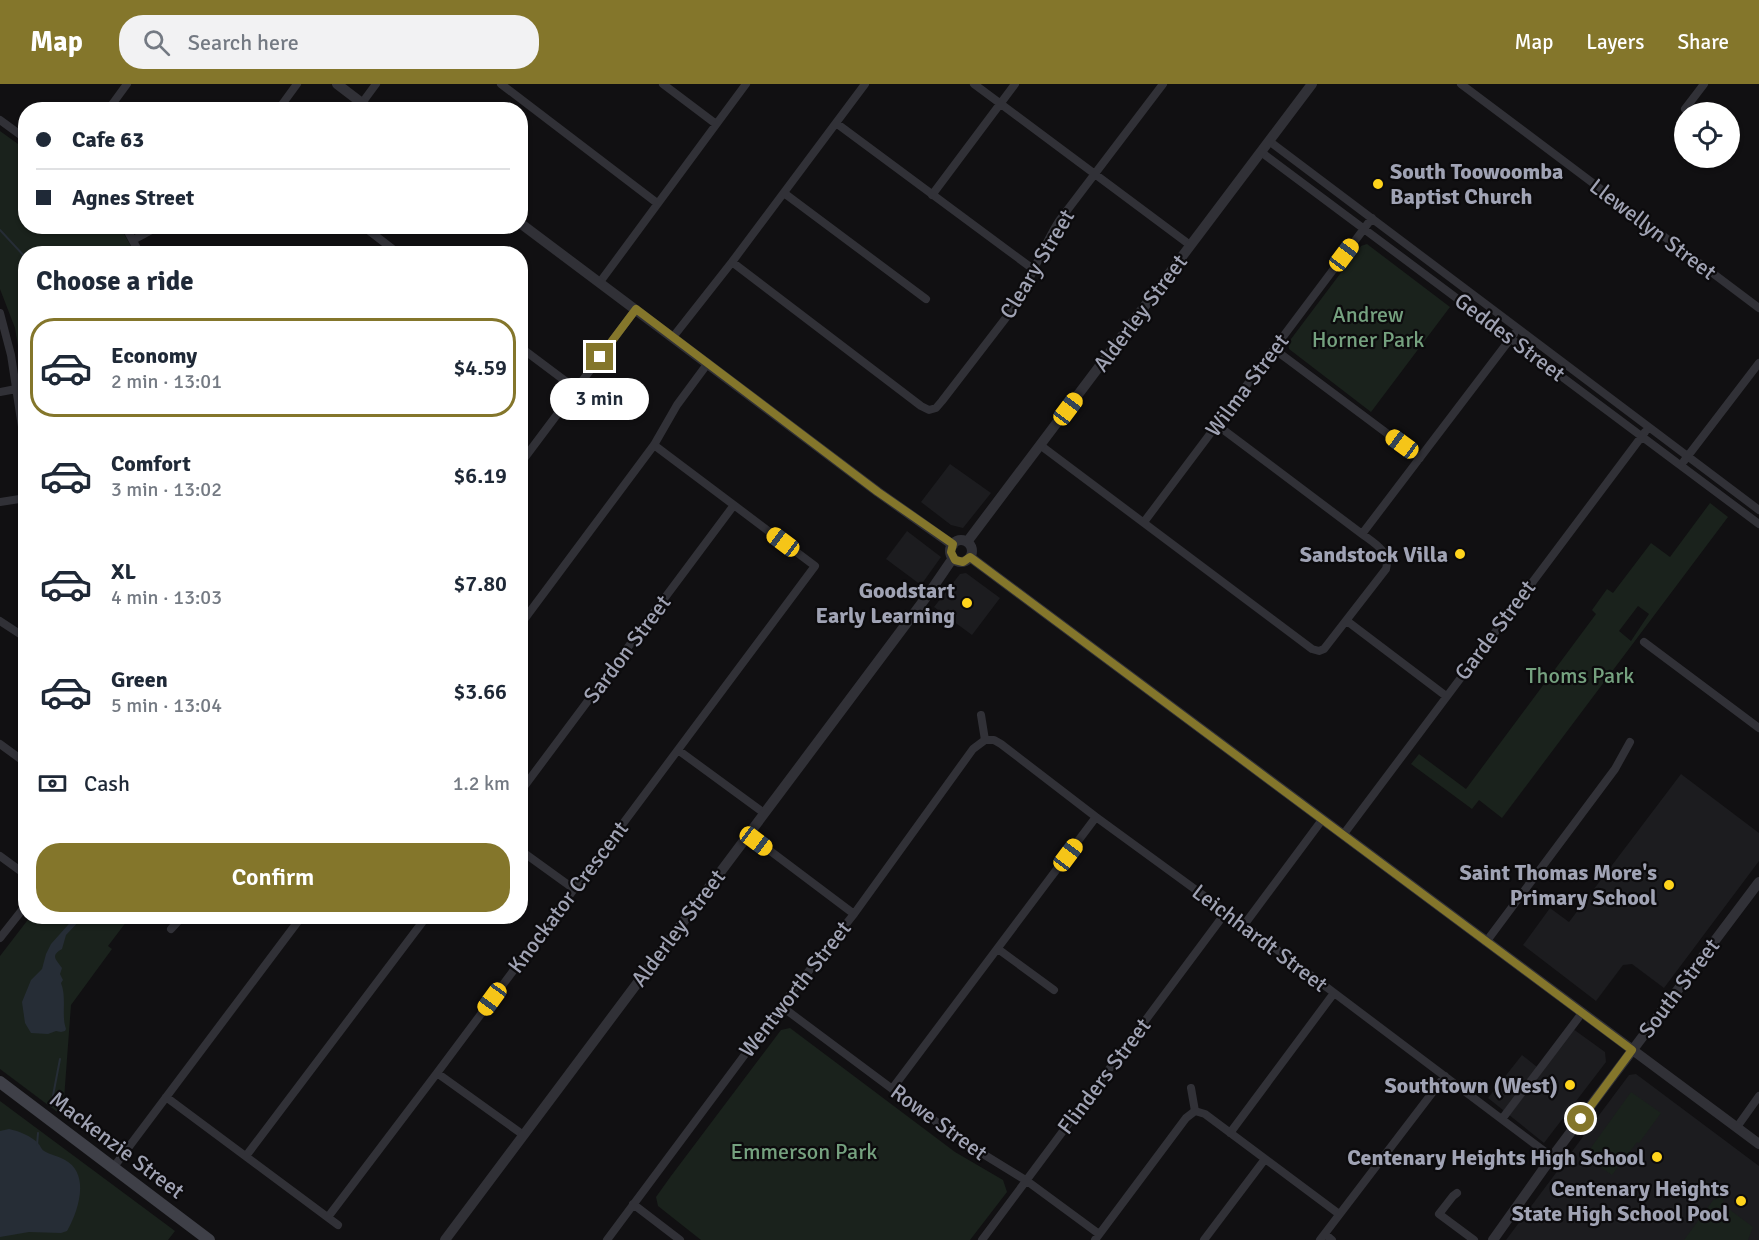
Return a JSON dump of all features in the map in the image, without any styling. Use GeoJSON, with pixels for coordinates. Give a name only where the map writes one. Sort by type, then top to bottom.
{"type":"FeatureCollection","features":[{"type":"Feature","properties":{"kind":"main road","name":"Mackenzie Street"},"geometry":{"type":"LineString","coordinates":[[0,1082],[209,1240]]}},
{"type":"Feature","properties":{"kind":"street"},"geometry":{"type":"LineString","coordinates":[[114,102],[127,84]]}},
{"type":"Feature","properties":{"kind":"street"},"geometry":{"type":"LineString","coordinates":[[284,102],[297,84]]}},
{"type":"Feature","properties":{"kind":"street"},"geometry":{"type":"LineString","coordinates":[[337,84],[361,102]]}},
{"type":"Feature","properties":{"kind":"street"},"geometry":{"type":"LineString","coordinates":[[368,102],[376,84]]}},
{"type":"Feature","properties":{"kind":"street"},"geometry":{"type":"LineString","coordinates":[[501,84],[525,102]]}},
{"type":"Feature","properties":{"kind":"street"},"geometry":{"type":"LineString","coordinates":[[663,84],[716,124]]}},
{"type":"Feature","properties":{"kind":"street"},"geometry":{"type":"LineString","coordinates":[[600,282],[746,84]]}},
{"type":"Feature","properties":{"kind":"street"},"geometry":{"type":"LineString","coordinates":[[673,337],[865,84]]}},
{"type":"Feature","properties":{"kind":"street"},"geometry":{"type":"LineString","coordinates":[[974,84],[1190,245]]}},
{"type":"Feature","properties":{"kind":"street"},"geometry":{"type":"LineString","coordinates":[[932,195],[1015,84]]}},
{"type":"Feature","properties":{"kind":"street","name":"Cleary Street"},"geometry":{"type":"LineString","coordinates":[[732,262],[921,406],[929,410],[936,408],[1015,306],[1053,231],[1163,84]]}},
{"type":"Feature","properties":{"kind":"street","name":"Alderley Street"},"geometry":{"type":"LineString","coordinates":[[968,542],[1312,84]]}},
{"type":"Feature","properties":{"kind":"street","name":"Llewellyn Street"},"geometry":{"type":"LineString","coordinates":[[1461,84],[1759,308]]}},
{"type":"Feature","properties":{"kind":"street"},"geometry":{"type":"LineString","coordinates":[[1690,102],[1704,84]]}},
{"type":"Feature","properties":{"kind":"street"},"geometry":{"type":"LineString","coordinates":[[528,105],[657,203]]}},
{"type":"Feature","properties":{"kind":"street"},"geometry":{"type":"LineString","coordinates":[[0,120],[18,133]]}},
{"type":"Feature","properties":{"kind":"street"},"geometry":{"type":"LineString","coordinates":[[836,123],[1033,270]]}},
{"type":"Feature","properties":{"kind":"street","name":"Geddes Street"},"geometry":{"type":"LineString","coordinates":[[1269,141],[1759,510]]}},
{"type":"Feature","properties":{"kind":"street","name":"Geddes Street"},"geometry":{"type":"LineString","coordinates":[[1261,152],[1759,524]]}},
{"type":"Feature","properties":{"kind":"street"},"geometry":{"type":"LineString","coordinates":[[784,193],[926,299]]}},
{"type":"Feature","properties":{"kind":"street","name":"Wilma Street"},"geometry":{"type":"LineString","coordinates":[[1144,522],[1372,218]]}},
{"type":"Feature","properties":{"kind":"street"},"geometry":{"type":"LineString","coordinates":[[528,229],[878,492],[953,544]]}},
{"type":"Feature","properties":{"kind":"street"},"geometry":{"type":"LineString","coordinates":[[130,234],[136,246]]}},
{"type":"Feature","properties":{"kind":"street"},"geometry":{"type":"LineString","coordinates":[[133,240],[144,234]]}},
{"type":"Feature","properties":{"kind":"street"},"geometry":{"type":"LineString","coordinates":[[373,234],[389,246]]}},
{"type":"Feature","properties":{"kind":"street"},"geometry":{"type":"LineString","coordinates":[[528,453],[636,309]]}},
{"type":"Feature","properties":{"kind":"street"},"geometry":{"type":"LineString","coordinates":[[0,313],[8,343],[18,402]]}},
{"type":"Feature","properties":{"kind":"street"},"geometry":{"type":"LineString","coordinates":[[1362,534],[1518,328]]}},
{"type":"Feature","properties":{"kind":"street"},"geometry":{"type":"LineString","coordinates":[[1274,349],[1420,458]]}},
{"type":"Feature","properties":{"kind":"street"},"geometry":{"type":"LineString","coordinates":[[528,353],[576,389]]}},
{"type":"Feature","properties":{"kind":"street"},"geometry":{"type":"LineString","coordinates":[[528,614],[654,445],[677,405],[708,363]]}},
{"type":"Feature","properties":{"kind":"street"},"geometry":{"type":"LineString","coordinates":[[1681,465],[1759,363]]}},
{"type":"Feature","properties":{"kind":"street"},"geometry":{"type":"LineString","coordinates":[[0,392],[16,389]]}},
{"type":"Feature","properties":{"kind":"street"},"geometry":{"type":"LineString","coordinates":[[1040,445],[1312,649],[1324,650],[1386,569],[1385,552],[1217,426]]}},
{"type":"Feature","properties":{"kind":"street","name":"Garde Street"},"geometry":{"type":"LineString","coordinates":[[1343,835],[1648,427]]}},
{"type":"Feature","properties":{"kind":"street"},"geometry":{"type":"LineString","coordinates":[[654,445],[815,566],[825,563]]}},
{"type":"Feature","properties":{"kind":"street"},"geometry":{"type":"LineString","coordinates":[[0,502],[18,499]]}},
{"type":"Feature","properties":{"kind":"street","name":"Sardon Street"},"geometry":{"type":"LineString","coordinates":[[528,781],[734,505]]}},
{"type":"Feature","properties":{"kind":"street"},"geometry":{"type":"LineString","coordinates":[[960,540],[968,542],[972,549],[970,557],[962,562],[953,558],[951,552],[953,544],[960,540]]}},
{"type":"Feature","properties":{"kind":"street"},"geometry":{"type":"LineString","coordinates":[[970,557],[1759,1144]]}},
{"type":"Feature","properties":{"kind":"street","name":"Alderley Street"},"geometry":{"type":"LineString","coordinates":[[445,1240],[522,1134],[942,576],[953,558]]}},
{"type":"Feature","properties":{"kind":"street","name":"Knockator Crescent"},"geometry":{"type":"LineString","coordinates":[[328,1217],[815,566]]}},
{"type":"Feature","properties":{"kind":"street"},"geometry":{"type":"LineString","coordinates":[[0,621],[18,633]]}},
{"type":"Feature","properties":{"kind":"street"},"geometry":{"type":"LineString","coordinates":[[1347,621],[1446,696]]}},
{"type":"Feature","properties":{"kind":"street"},"geometry":{"type":"LineString","coordinates":[[1644,642],[1759,728]]}},
{"type":"Feature","properties":{"kind":"street"},"geometry":{"type":"LineString","coordinates":[[981,715],[985,740]]}},
{"type":"Feature","properties":{"kind":"street","name":"Leichhardt Street"},"geometry":{"type":"LineString","coordinates":[[985,740],[994,740],[1001,744],[1552,1157]]}},
{"type":"Feature","properties":{"kind":"street","name":"Wentworth Street"},"geometry":{"type":"LineString","coordinates":[[607,1240],[781,1006],[854,914],[974,749],[985,740]]}},
{"type":"Feature","properties":{"kind":"street"},"geometry":{"type":"LineString","coordinates":[[1486,942],[1615,769],[1630,742]]}},
{"type":"Feature","properties":{"kind":"street"},"geometry":{"type":"LineString","coordinates":[[0,744],[18,757]]}},
{"type":"Feature","properties":{"kind":"street"},"geometry":{"type":"LineString","coordinates":[[678,750],[764,813]]}},
{"type":"Feature","properties":{"kind":"street"},"geometry":{"type":"LineString","coordinates":[[892,1089],[1096,817]]}},
{"type":"Feature","properties":{"kind":"street"},"geometry":{"type":"LineString","coordinates":[[1244,925],[1322,820]]}},
{"type":"Feature","properties":{"kind":"street"},"geometry":{"type":"LineString","coordinates":[[749,835],[854,914]]}},
{"type":"Feature","properties":{"kind":"street"},"geometry":{"type":"LineString","coordinates":[[0,856],[18,869]]}},
{"type":"Feature","properties":{"kind":"street"},"geometry":{"type":"LineString","coordinates":[[528,856],[574,889]]}},
{"type":"Feature","properties":{"kind":"street","name":"South Street"},"geometry":{"type":"LineString","coordinates":[[1493,1240],[1552,1157],[1759,882]]}},
{"type":"Feature","properties":{"kind":"street","name":"Flinders Street"},"geometry":{"type":"LineString","coordinates":[[982,1240],[1226,912]]}},
{"type":"Feature","properties":{"kind":"street"},"geometry":{"type":"LineString","coordinates":[[0,938],[18,915]]}},
{"type":"Feature","properties":{"kind":"street"},"geometry":{"type":"LineString","coordinates":[[171,929],[176,924]]}},
{"type":"Feature","properties":{"kind":"street"},"geometry":{"type":"LineString","coordinates":[[113,1168],[296,924]]}},
{"type":"Feature","properties":{"kind":"street"},"geometry":{"type":"LineString","coordinates":[[246,1156],[421,924]]}},
{"type":"Feature","properties":{"kind":"street"},"geometry":{"type":"LineString","coordinates":[[998,949],[1054,990]]}},
{"type":"Feature","properties":{"kind":"street"},"geometry":{"type":"LineString","coordinates":[[1230,1133],[1334,993]]}},
{"type":"Feature","properties":{"kind":"street","name":"Rowe Street"},"geometry":{"type":"LineString","coordinates":[[781,1006],[962,1141],[1027,1181],[1097,1237]]}},
{"type":"Feature","properties":{"kind":"street"},"geometry":{"type":"LineString","coordinates":[[1502,1119],[1582,1013]]}},
{"type":"Feature","properties":{"kind":"street"},"geometry":{"type":"LineString","coordinates":[[437,1073],[522,1134]]}},
{"type":"Feature","properties":{"kind":"street"},"geometry":{"type":"LineString","coordinates":[[1326,1238],[1339,1214],[1445,1076]]}},
{"type":"Feature","properties":{"kind":"street"},"geometry":{"type":"LineString","coordinates":[[1191,1088],[1195,1111]]}},
{"type":"Feature","properties":{"kind":"street"},"geometry":{"type":"LineString","coordinates":[[1737,1127],[1759,1096]]}},
{"type":"Feature","properties":{"kind":"street"},"geometry":{"type":"LineString","coordinates":[[166,1097],[338,1225]]}},
{"type":"Feature","properties":{"kind":"street"},"geometry":{"type":"LineString","coordinates":[[1195,1111],[1205,1114],[1339,1214]]}},
{"type":"Feature","properties":{"kind":"street"},"geometry":{"type":"LineString","coordinates":[[1097,1237],[1186,1118],[1195,1111]]}},
{"type":"Feature","properties":{"kind":"street"},"geometry":{"type":"LineString","coordinates":[[1204,1240],[1265,1159]]}},
{"type":"Feature","properties":{"kind":"street"},"geometry":{"type":"LineString","coordinates":[[1457,1193],[1439,1214],[1474,1240]]}},
{"type":"Feature","properties":{"kind":"street"},"geometry":{"type":"LineString","coordinates":[[633,1204],[680,1240]]}},
{"type":"Feature","properties":{"kind":"shaded area"},"geometry":{"type":"Polygon","coordinates":[[[950,464],[991,493],[963,528],[951,525],[921,502],[950,464]]]}},
{"type":"Feature","properties":{"kind":"shaded area"},"geometry":{"type":"Polygon","coordinates":[[[907,531],[941,557],[921,585],[886,559],[907,531]]]}},
{"type":"Feature","properties":{"kind":"shaded area","name":"Goodstart Early Learning"},"geometry":{"type":"Polygon","coordinates":[[[966,573],[1000,598],[972,635],[934,607],[960,574],[966,573]]]}},
{"type":"Feature","properties":{"kind":"shaded area","name":"Saint Thomas More's Primary School"},"geometry":{"type":"Polygon","coordinates":[[[1681,774],[1759,833],[1759,861],[1664,988],[1632,964],[1623,965],[1596,1001],[1523,945],[1550,908],[1569,922],[1681,774]]]}},
{"type":"Feature","properties":{"kind":"shaded area"},"geometry":{"type":"Polygon","coordinates":[[[69,924],[76,924],[66,935],[62,949],[55,956],[62,968],[60,974],[63,980],[61,983],[66,1029],[48,1034],[31,1033],[25,1023],[22,1002],[31,980],[42,969],[51,944],[69,924]]]}},
{"type":"Feature","properties":{"kind":"shaded area"},"geometry":{"type":"Polygon","coordinates":[[[1569,1026],[1605,1052],[1606,1062],[1544,1143],[1488,1098],[1522,1055],[1537,1067],[1569,1026]]]}},
{"type":"Feature","properties":{"kind":"shaded area","name":"Centenary Heights High School"},"geometry":{"type":"Polygon","coordinates":[[[1636,1074],[1759,1166],[1759,1240],[1506,1240],[1629,1075],[1636,1074]]]}},
{"type":"Feature","properties":{"kind":"shaded area"},"geometry":{"type":"Polygon","coordinates":[[[9,1129],[32,1138],[44,1151],[73,1166],[78,1174],[80,1194],[75,1214],[67,1231],[61,1233],[29,1232],[0,1237],[0,1131],[9,1129]]]}},
{"type":"Feature","properties":{"kind":"green space"},"geometry":{"type":"Polygon","coordinates":[[[0,131],[18,144],[18,234],[124,234],[131,246],[18,246],[18,346],[15,328],[0,289],[0,131]]]}},
{"type":"Feature","properties":{"kind":"green space","name":"Andrew Horner Park"},"geometry":{"type":"Polygon","coordinates":[[[1367,244],[1450,307],[1371,412],[1289,349],[1288,343],[1361,246],[1367,244]]]}},
{"type":"Feature","properties":{"kind":"green space","name":"Thoms Park"},"geometry":{"type":"Polygon","coordinates":[[[1710,503],[1728,517],[1502,818],[1479,800],[1472,809],[1411,764],[1419,754],[1466,789],[1596,614],[1592,610],[1607,589],[1613,593],[1651,543],[1670,557],[1710,503]],[[1638,606],[1619,631],[1631,641],[1649,614],[1638,606]]]}},
{"type":"Feature","properties":{"kind":"green space"},"geometry":{"type":"Polygon","coordinates":[[[25,924],[125,924],[108,946],[112,949],[71,1005],[63,1113],[60,1114],[0,1069],[0,956],[25,924]]]}},
{"type":"Feature","properties":{"kind":"green space","name":"Emmerson Park"},"geometry":{"type":"Polygon","coordinates":[[[790,1028],[955,1152],[1003,1180],[1007,1192],[970,1240],[701,1240],[658,1206],[656,1197],[671,1176],[781,1030],[790,1028]]]}},
{"type":"Feature","properties":{"kind":"green space"},"geometry":{"type":"Polygon","coordinates":[[[1631,1092],[1661,1113],[1612,1175],[1585,1156],[1631,1092]]]}},
{"type":"Feature","properties":{"kind":"green space"},"geometry":{"type":"Polygon","coordinates":[[[0,1101],[175,1231],[168,1240],[0,1240],[0,1101]]]}},
{"type":"Feature","properties":{"kind":"green space"},"geometry":{"type":"Polygon","coordinates":[[[1718,1197],[1724,1200],[1722,1204],[1753,1227],[1748,1240],[1684,1240],[1714,1199],[1718,1197]]]}},
{"type":"Feature","properties":{"kind":"waterway"},"geometry":{"type":"LineString","coordinates":[[0,230],[18,249]]}},
{"type":"Feature","properties":{"kind":"waterway"},"geometry":{"type":"LineString","coordinates":[[51,1106],[60,1059]]}},
{"type":"Feature","properties":{"kind":"waterway"},"geometry":{"type":"LineString","coordinates":[[37,1145],[38,1133]]}},
{"type":"Feature","properties":{"kind":"place","name":"South Toowoomba Baptist Church"},"geometry":{"type":"Point","coordinates":[1378,184]}},
{"type":"Feature","properties":{"kind":"place","name":"Sandstock Villa"},"geometry":{"type":"Point","coordinates":[1460,554]}},
{"type":"Feature","properties":{"kind":"place","name":"Goodstart Early Learning"},"geometry":{"type":"Point","coordinates":[967,603]}},
{"type":"Feature","properties":{"kind":"place","name":"Saint Thomas More's Primary School"},"geometry":{"type":"Point","coordinates":[1669,885]}},
{"type":"Feature","properties":{"kind":"place","name":"Southtown (West)"},"geometry":{"type":"Point","coordinates":[1570,1085]}},
{"type":"Feature","properties":{"kind":"place","name":"Centenary Heights High School"},"geometry":{"type":"Point","coordinates":[1657,1157]}},
{"type":"Feature","properties":{"kind":"place","name":"Centenary Heights State High School Pool"},"geometry":{"type":"Point","coordinates":[1741,1201]}},
{"type":"Feature","properties":{"kind":"route"},"geometry":{"type":"LineString","coordinates":[[600,357],[636,309],[878,492],[953,544],[951,555],[955,560],[963,562],[970,557],[1632,1050],[1581,1119]]}}]}
